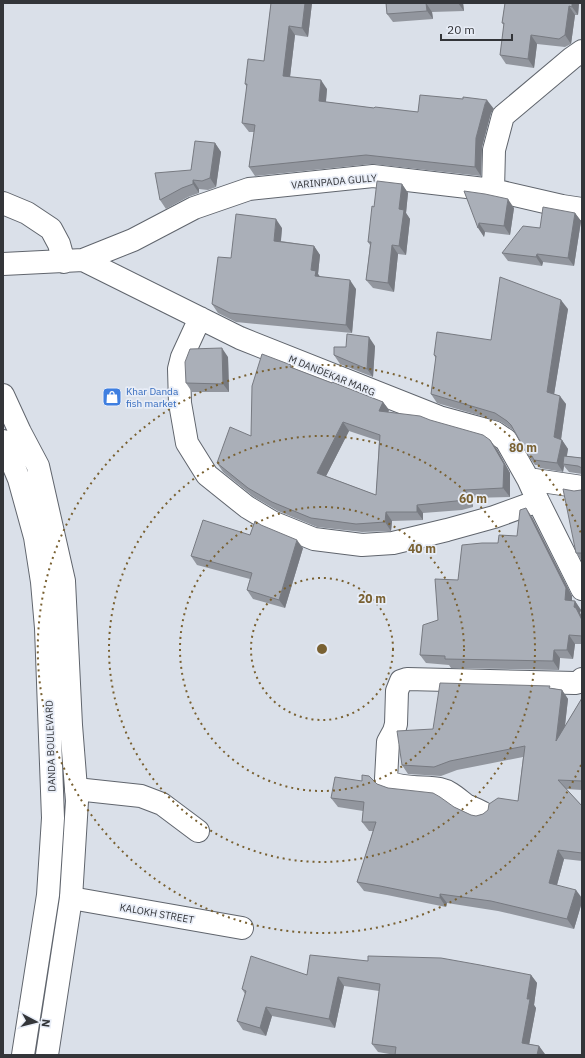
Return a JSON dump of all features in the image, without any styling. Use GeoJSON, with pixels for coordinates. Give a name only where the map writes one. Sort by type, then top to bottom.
{"type":"FeatureCollection","features":[{"type":"Feature","properties":{"kind":"street"},"geometry":{"type":"LineString","coordinates":[[493,190],[494,150],[503,116],[582,51]]}},
{"type":"Feature","properties":{"kind":"street","name":"VARINPADA GULLY"},"geometry":{"type":"LineString","coordinates":[[74,261],[133,240],[194,208],[249,190],[373,176],[493,190],[562,206],[582,209]]}},
{"type":"Feature","properties":{"kind":"street"},"geometry":{"type":"LineString","coordinates":[[3,203],[27,213],[51,229],[59,244],[74,261]]}},
{"type":"Feature","properties":{"kind":"street","name":"M DANDEKAR MARG"},"geometry":{"type":"LineString","coordinates":[[3,264],[74,261],[200,318],[240,338],[439,417],[494,432],[506,440],[528,479],[582,588]]}},
{"type":"Feature","properties":{"kind":"street"},"geometry":{"type":"LineString","coordinates":[[200,318],[182,357],[179,368],[180,403],[187,442],[207,475],[247,507],[272,522],[314,539],[362,545],[393,543],[494,517],[538,501]]}},
{"type":"Feature","properties":{"kind":"street"},"geometry":{"type":"LineString","coordinates":[[3,394],[20,432],[38,466],[64,581],[71,725],[77,801],[71,898],[47,1055]]}},
{"type":"Feature","properties":{"kind":"street","name":"DANDA BOULEVARD"},"geometry":{"type":"LineString","coordinates":[[3,441],[19,479],[35,537],[42,582],[46,628],[53,818],[48,895],[23,1055]]}},
{"type":"Feature","properties":{"kind":"street"},"geometry":{"type":"LineString","coordinates":[[528,479],[582,487]]}},
{"type":"Feature","properties":{"kind":"street"},"geometry":{"type":"LineString","coordinates":[[42,582],[64,581]]}},
{"type":"Feature","properties":{"kind":"street"},"geometry":{"type":"LineString","coordinates":[[483,812],[468,806],[447,792],[439,789],[417,788],[394,784],[386,779],[388,742],[396,724],[397,691],[401,681],[407,679],[573,680]]}},
{"type":"Feature","properties":{"kind":"street"},"geometry":{"type":"LineString","coordinates":[[573,680],[566,687],[570,692],[582,694]]}},
{"type":"Feature","properties":{"kind":"street"},"geometry":{"type":"LineString","coordinates":[[50,727],[71,725]]}},
{"type":"Feature","properties":{"kind":"street"},"geometry":{"type":"LineString","coordinates":[[76,789],[141,796],[162,804],[198,831]]}},
{"type":"Feature","properties":{"kind":"street","name":"KALOKH STREET"},"geometry":{"type":"LineString","coordinates":[[48,895],[242,928]]}},
{"type":"Feature","properties":{"kind":"street"},"geometry":{"type":"LineString","coordinates":[[34,985],[57,988]]}},
{"type":"Feature","properties":{"kind":"building"},"geometry":{"type":"Polygon","coordinates":[[[271,3],[305,3],[302,28],[289,26],[283,76],[321,80],[319,101],[418,112],[420,95],[463,99],[463,97],[487,100],[476,138],[475,167],[366,155],[249,167],[255,125],[242,123],[247,84],[245,84],[248,59],[264,61],[271,3]]]}},
{"type":"Feature","properties":{"kind":"building"},"geometry":{"type":"Polygon","coordinates":[[[386,3],[426,3],[427,11],[387,14],[386,3]]]}},
{"type":"Feature","properties":{"kind":"building"},"geometry":{"type":"Polygon","coordinates":[[[505,3],[572,3],[572,7],[569,6],[565,35],[559,39],[531,35],[528,59],[500,55],[505,3]]]}},
{"type":"Feature","properties":{"kind":"building"},"geometry":{"type":"Polygon","coordinates":[[[195,141],[215,143],[210,178],[202,181],[193,180],[193,184],[160,200],[155,173],[191,170],[195,141]]]}},
{"type":"Feature","properties":{"kind":"building"},"geometry":{"type":"Polygon","coordinates":[[[377,181],[402,184],[399,209],[404,210],[399,246],[392,245],[388,283],[366,280],[371,242],[368,242],[372,206],[374,207],[377,181]]]}},
{"type":"Feature","properties":{"kind":"building"},"geometry":{"type":"Polygon","coordinates":[[[464,191],[508,199],[504,226],[479,223],[478,228],[464,191]]]}},
{"type":"Feature","properties":{"kind":"building"},"geometry":{"type":"Polygon","coordinates":[[[543,207],[575,213],[568,258],[537,254],[536,257],[502,253],[523,226],[540,228],[543,207]]]}},
{"type":"Feature","properties":{"kind":"building"},"geometry":{"type":"Polygon","coordinates":[[[236,214],[276,219],[274,241],[314,246],[311,270],[316,271],[315,276],[350,280],[346,325],[230,313],[212,304],[218,257],[231,258],[236,214]]]}},
{"type":"Feature","properties":{"kind":"building"},"geometry":{"type":"Polygon","coordinates":[[[500,277],[561,300],[547,392],[560,396],[554,437],[562,440],[557,463],[534,460],[532,456],[529,457],[511,425],[495,413],[431,394],[436,356],[434,355],[437,332],[491,340],[500,277]]]}},
{"type":"Feature","properties":{"kind":"building"},"geometry":{"type":"Polygon","coordinates":[[[347,334],[369,337],[367,369],[334,355],[334,347],[346,347],[347,334]]]}},
{"type":"Feature","properties":{"kind":"building"},"geometry":{"type":"Polygon","coordinates":[[[222,348],[223,384],[186,383],[185,362],[190,349],[222,348]]]}},
{"type":"Feature","properties":{"kind":"building"},"geometry":{"type":"Polygon","coordinates":[[[262,354],[291,365],[290,367],[383,402],[379,411],[420,416],[483,435],[490,440],[504,464],[503,488],[465,490],[467,499],[417,505],[417,512],[386,512],[385,522],[356,524],[311,518],[272,502],[248,488],[217,463],[230,427],[251,436],[252,386],[262,354]],[[343,422],[317,473],[376,495],[380,435],[343,422]]]}},
{"type":"Feature","properties":{"kind":"building"},"geometry":{"type":"Polygon","coordinates":[[[564,456],[582,458],[582,468],[563,464],[564,456]]]}},
{"type":"Feature","properties":{"kind":"building"},"geometry":{"type":"Polygon","coordinates":[[[563,489],[574,491],[582,489],[582,553],[576,553],[563,489]]]}},
{"type":"Feature","properties":{"kind":"building"},"geometry":{"type":"Polygon","coordinates":[[[526,508],[566,588],[565,600],[575,601],[574,607],[582,620],[582,636],[569,635],[567,650],[554,650],[553,661],[445,659],[445,656],[420,655],[423,625],[438,620],[435,579],[458,580],[462,545],[498,543],[499,535],[517,536],[520,510],[526,508]]]}},
{"type":"Feature","properties":{"kind":"building"},"geometry":{"type":"Polygon","coordinates":[[[203,520],[250,535],[255,521],[297,540],[279,600],[247,590],[252,573],[191,556],[203,520]]]}},
{"type":"Feature","properties":{"kind":"building"},"geometry":{"type":"Polygon","coordinates":[[[440,683],[550,686],[549,688],[562,690],[556,741],[582,698],[582,781],[558,780],[582,806],[582,853],[558,850],[549,883],[576,890],[567,919],[491,901],[440,894],[440,898],[357,882],[376,822],[362,822],[364,802],[331,798],[335,777],[362,781],[362,775],[369,776],[377,784],[388,788],[433,793],[454,807],[476,816],[483,814],[488,810],[489,804],[498,798],[518,801],[525,746],[450,761],[434,767],[402,765],[397,731],[433,729],[440,683]]]}},
{"type":"Feature","properties":{"kind":"building"},"geometry":{"type":"Polygon","coordinates":[[[310,955],[368,961],[368,956],[441,958],[531,975],[527,999],[530,999],[522,1043],[539,1046],[537,1055],[395,1055],[396,1047],[372,1044],[380,984],[338,977],[329,1019],[266,1007],[260,1028],[237,1021],[246,991],[242,989],[251,956],[307,975],[310,955]]]}},
{"type":"Feature","properties":{"kind":"place","name":"Khar Danda fish market"},"geometry":{"type":"Point","coordinates":[112,397]}}]}
